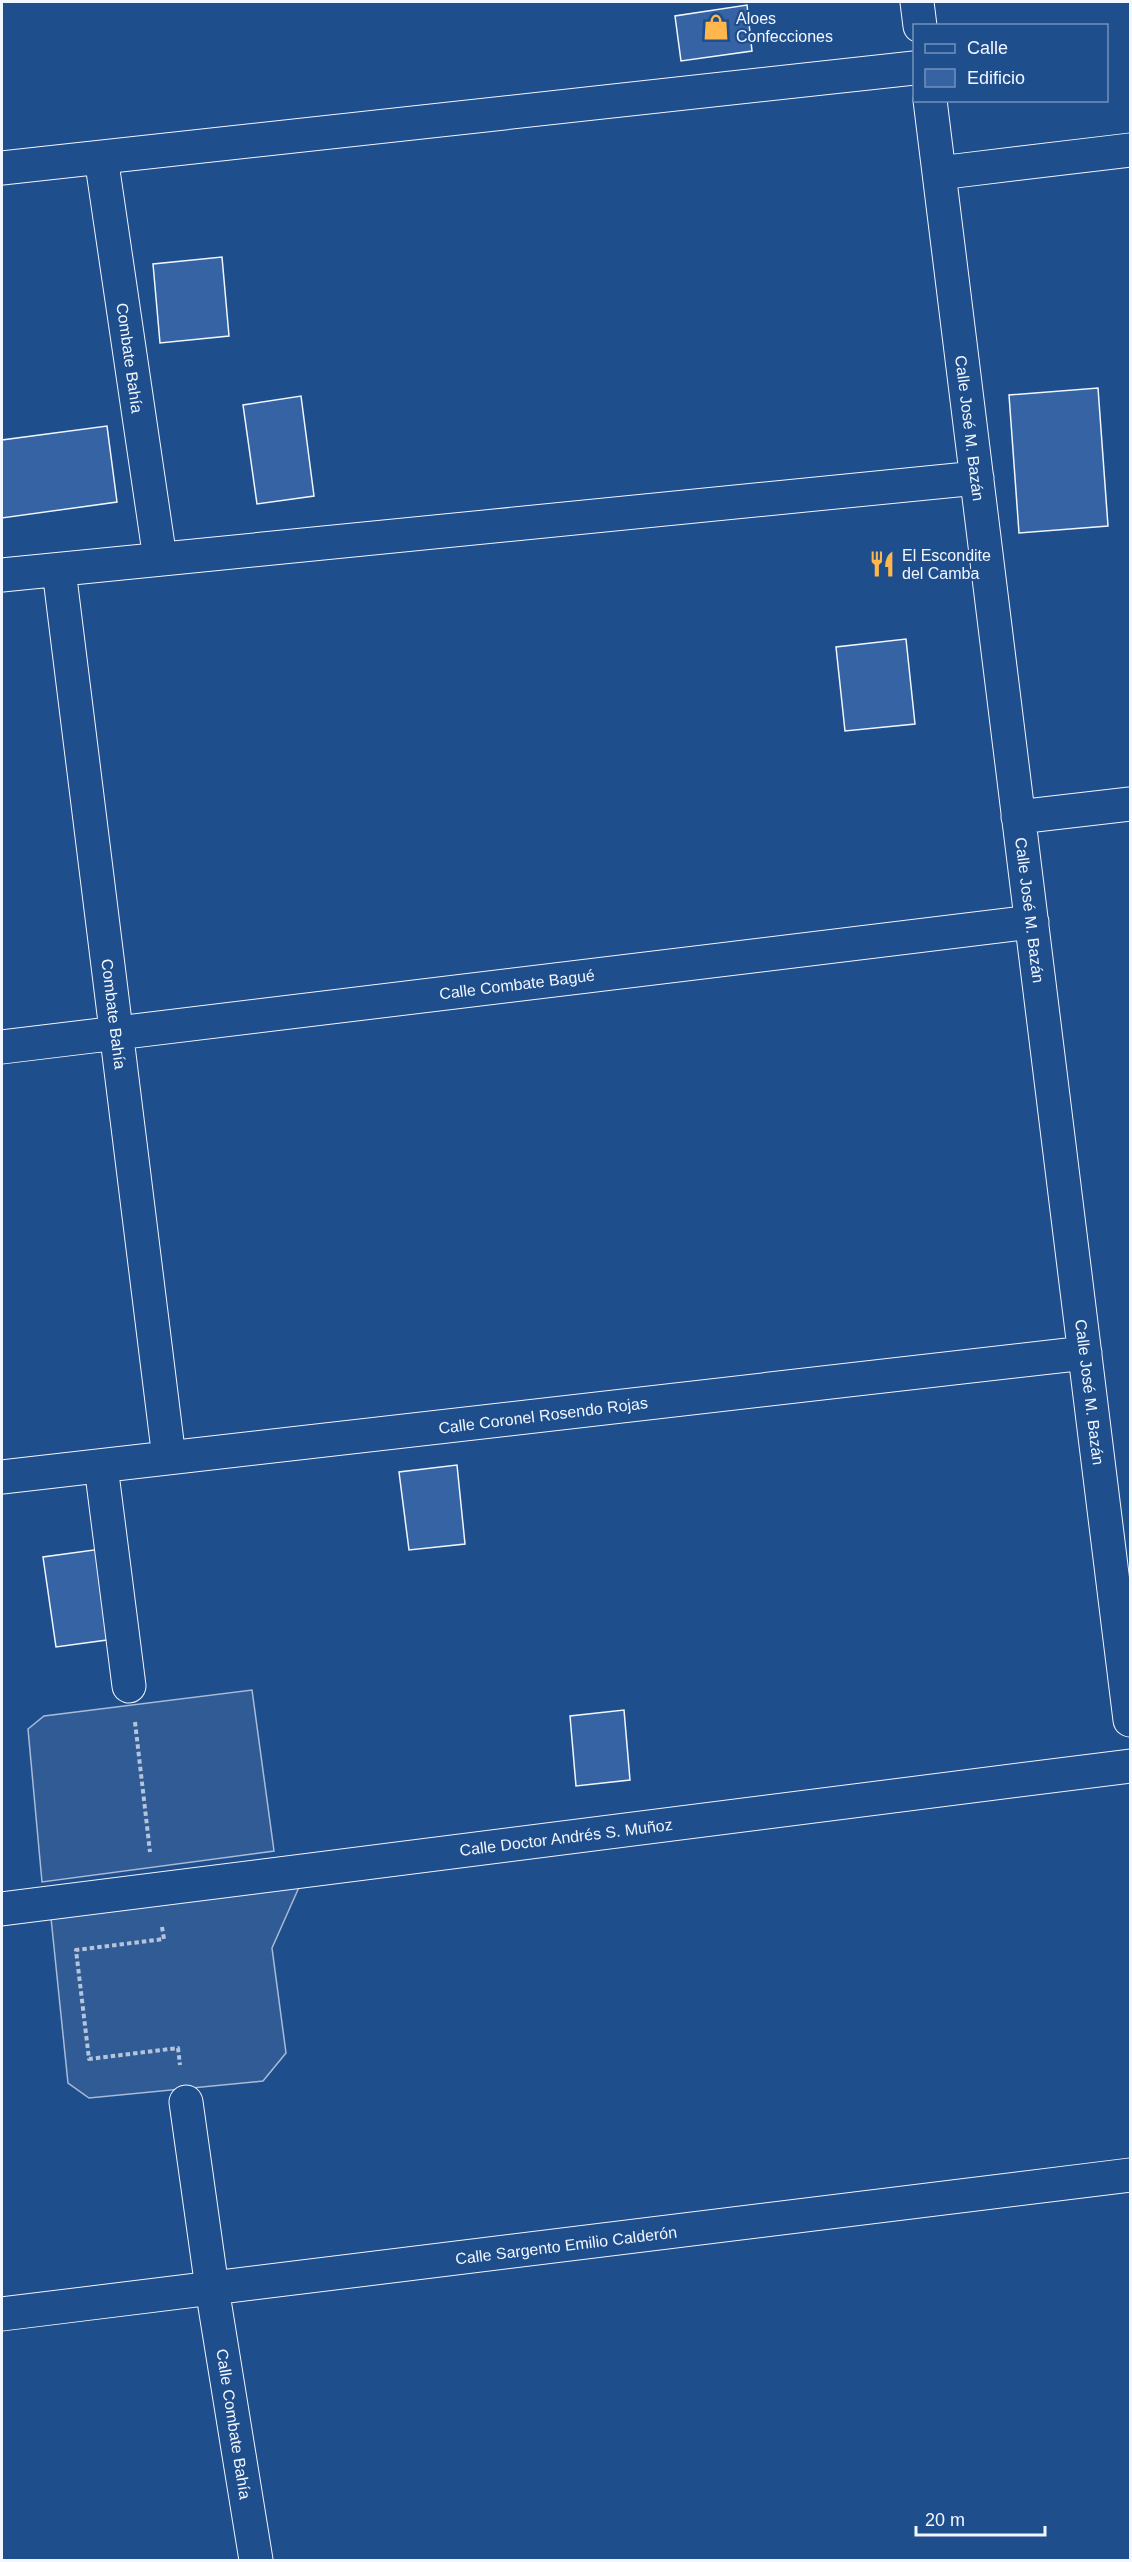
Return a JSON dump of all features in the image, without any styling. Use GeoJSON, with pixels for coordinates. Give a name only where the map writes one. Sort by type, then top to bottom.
{"type":"FeatureCollection","features":[{"type":"Feature","properties":{"kind":"street"},"geometry":{"type":"LineString","coordinates":[[917,2],[920,24]]}},
{"type":"Feature","properties":{"kind":"street"},"geometry":{"type":"LineString","coordinates":[[2,168],[913,69]]}},
{"type":"Feature","properties":{"kind":"street","name":"Calle José M. Bazán"},"geometry":{"type":"LineString","coordinates":[[930,102],[1131,1720]]}},
{"type":"Feature","properties":{"kind":"street"},"geometry":{"type":"LineString","coordinates":[[939,173],[1131,150]]}},
{"type":"Feature","properties":{"kind":"street","name":"Combate Bahía"},"geometry":{"type":"LineString","coordinates":[[101,157],[160,559]]}},
{"type":"Feature","properties":{"kind":"street"},"geometry":{"type":"LineString","coordinates":[[2,575],[977,478]]}},
{"type":"Feature","properties":{"kind":"street","name":"Combate Bahía"},"geometry":{"type":"LineString","coordinates":[[59,570],[169,1458]]}},
{"type":"Feature","properties":{"kind":"street"},"geometry":{"type":"LineString","coordinates":[[1018,817],[1131,804]]}},
{"type":"Feature","properties":{"kind":"street","name":"Calle Combate Bagué"},"geometry":{"type":"LineString","coordinates":[[2,1047],[1032,922]]}},
{"type":"Feature","properties":{"kind":"street","name":"Calle Coronel Rosendo Rojas"},"geometry":{"type":"LineString","coordinates":[[2,1477],[1084,1353]]}},
{"type":"Feature","properties":{"kind":"street"},"geometry":{"type":"LineString","coordinates":[[101,1466],[129,1686]]}},
{"type":"Feature","properties":{"kind":"street","name":"Calle Doctor Andrés S. Muñoz"},"geometry":{"type":"LineString","coordinates":[[2,1909],[1131,1766]]}},
{"type":"Feature","properties":{"kind":"street","name":"Calle Combate Bahía"},"geometry":{"type":"LineString","coordinates":[[186,2102],[212,2288],[256,2560]]}},
{"type":"Feature","properties":{"kind":"street","name":"Calle Sargento Emilio Calderón"},"geometry":{"type":"LineString","coordinates":[[2,2314],[1131,2175]]}},
{"type":"Feature","properties":{"kind":"shaded area"},"geometry":{"type":"Polygon","coordinates":[[[252,1690],[274,1851],[42,1882],[28,1729],[44,1716],[252,1690]]]}},
{"type":"Feature","properties":{"kind":"shaded area"},"geometry":{"type":"Polygon","coordinates":[[[300,1885],[272,1948],[286,2053],[263,2081],[89,2098],[68,2083],[51,1918],[300,1885]]]}},
{"type":"Feature","properties":{"kind":"building"},"geometry":{"type":"Polygon","coordinates":[[[747,5],[752,51],[681,61],[675,16],[747,5]]]}},
{"type":"Feature","properties":{"kind":"building"},"geometry":{"type":"Polygon","coordinates":[[[222,257],[229,336],[160,343],[153,264],[222,257]]]}},
{"type":"Feature","properties":{"kind":"building"},"geometry":{"type":"Polygon","coordinates":[[[1098,388],[1108,526],[1019,533],[1009,395],[1098,388]]]}},
{"type":"Feature","properties":{"kind":"building"},"geometry":{"type":"Polygon","coordinates":[[[301,396],[314,496],[257,504],[243,405],[301,396]]]}},
{"type":"Feature","properties":{"kind":"building"},"geometry":{"type":"Polygon","coordinates":[[[107,426],[117,502],[2,518],[2,440],[107,426]]]}},
{"type":"Feature","properties":{"kind":"building"},"geometry":{"type":"Polygon","coordinates":[[[906,639],[915,724],[845,731],[836,647],[906,639]]]}},
{"type":"Feature","properties":{"kind":"building"},"geometry":{"type":"Polygon","coordinates":[[[457,1465],[465,1544],[409,1550],[399,1472],[457,1465]]]}},
{"type":"Feature","properties":{"kind":"building"},"geometry":{"type":"Polygon","coordinates":[[[101,1549],[114,1639],[56,1647],[43,1557],[101,1549]]]}},
{"type":"Feature","properties":{"kind":"building"},"geometry":{"type":"Polygon","coordinates":[[[624,1710],[630,1780],[576,1786],[570,1716],[624,1710]]]}},
{"type":"Feature","properties":{"kind":"place","name":"Aloes Confecciones"},"geometry":{"type":"Point","coordinates":[716,27]}},
{"type":"Feature","properties":{"kind":"place","name":"El Escondite del Camba"},"geometry":{"type":"Point","coordinates":[882,564]}}]}
